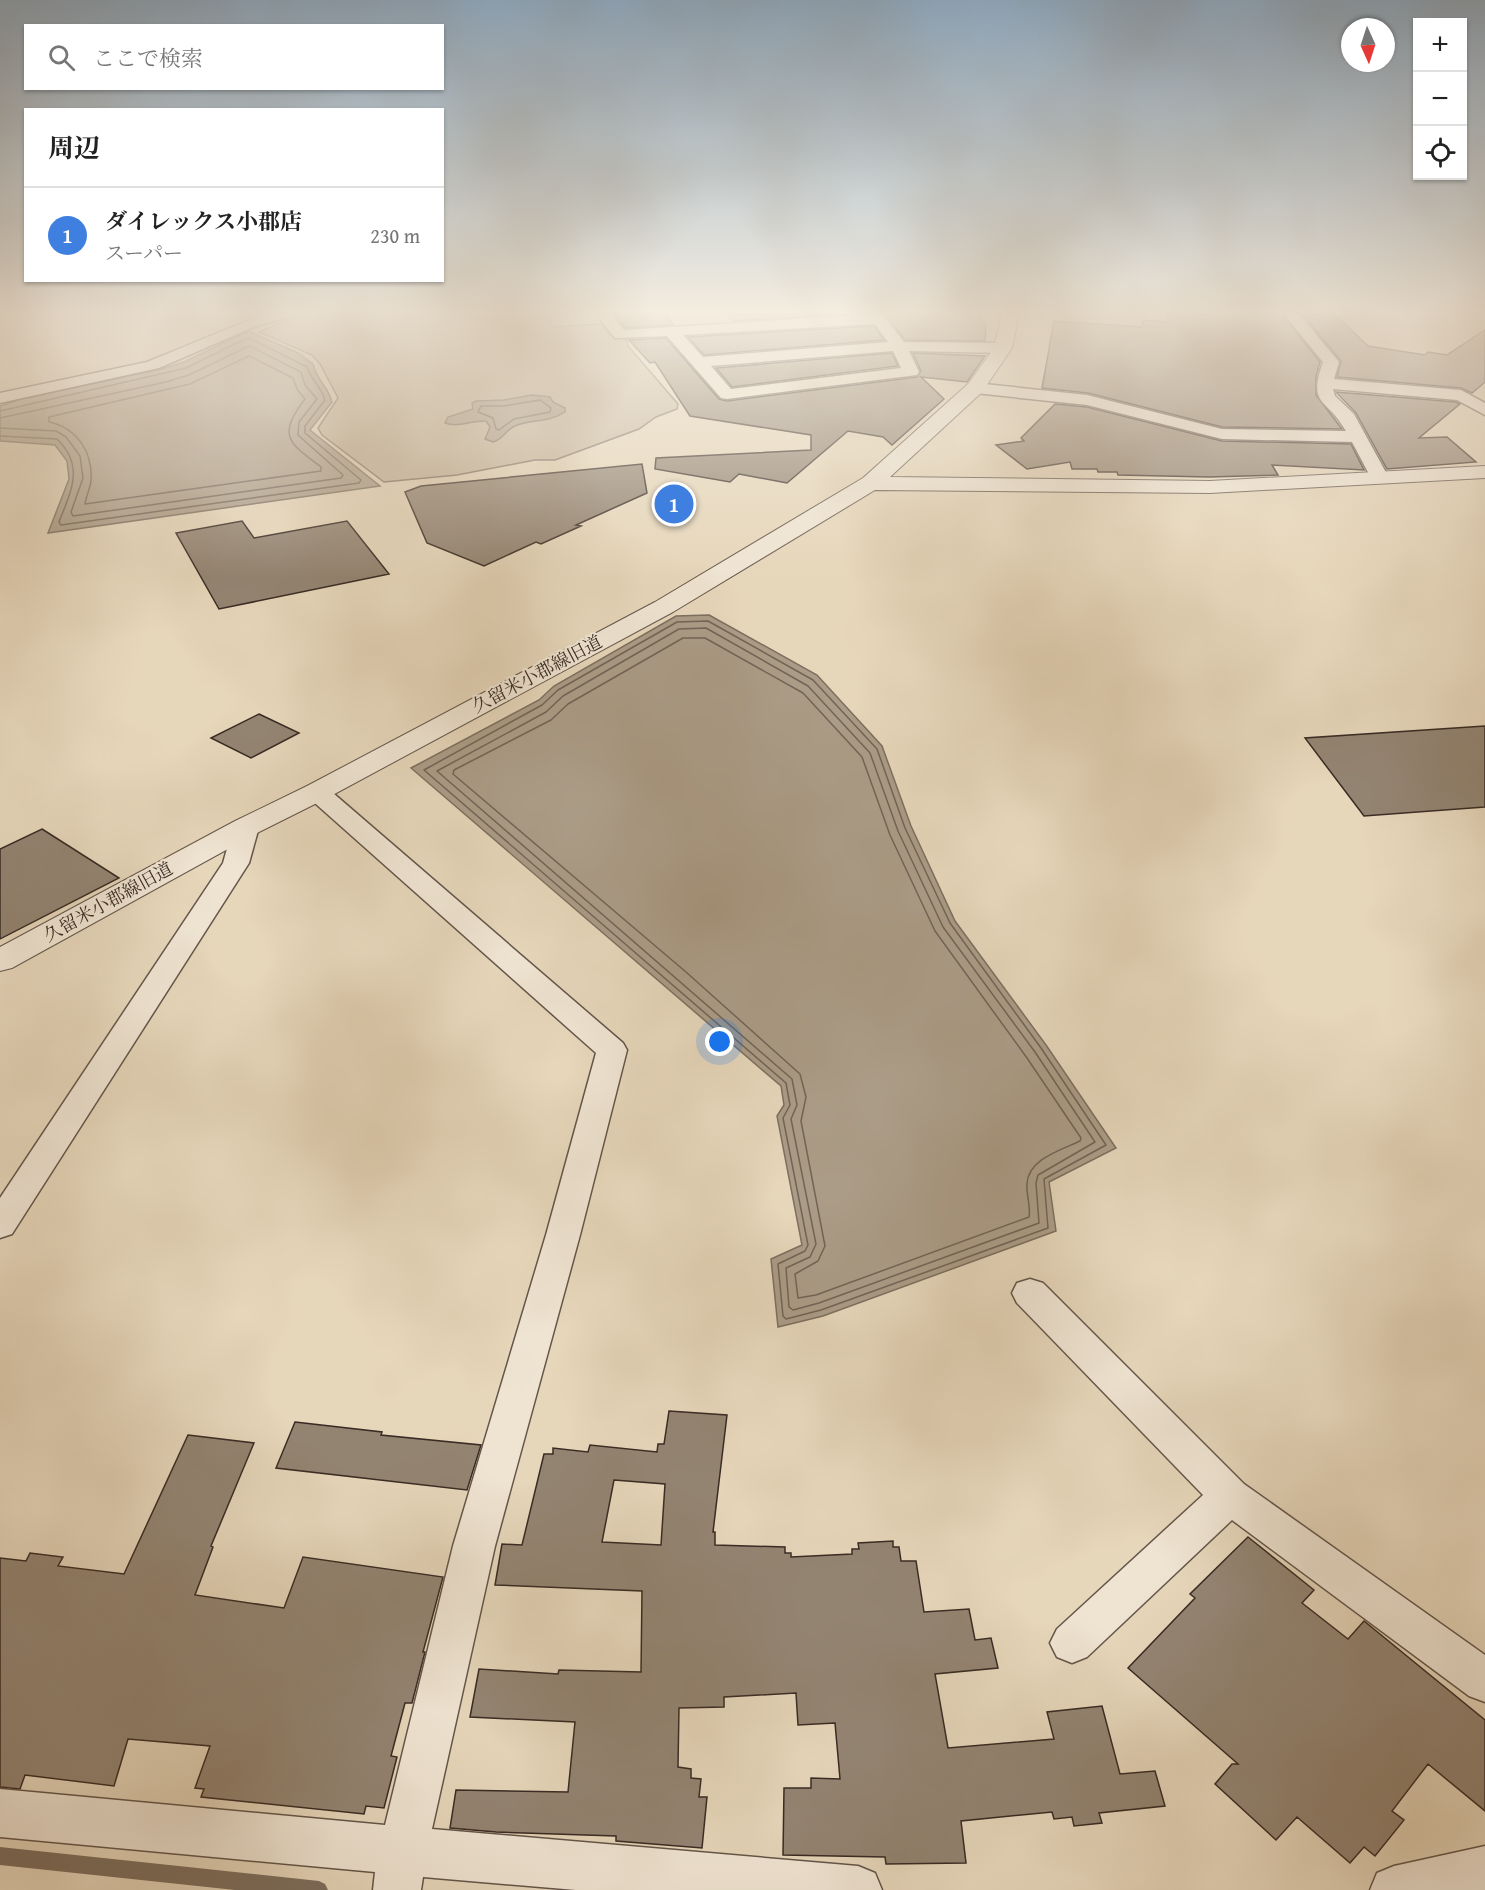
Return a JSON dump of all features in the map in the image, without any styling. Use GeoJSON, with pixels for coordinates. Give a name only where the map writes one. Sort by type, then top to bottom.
{"type":"FeatureCollection","features":[{"type":"Feature","properties":{"kind":"street","name":"久留米小郡線旧道"},"geometry":{"type":"LineString","coordinates":[[0,961],[246,827],[317,792],[664,607],[871,483],[959,402]]}},
{"type":"Feature","properties":{"kind":"street"},"geometry":{"type":"LineString","coordinates":[[1096,402],[1222,434],[1358,437]]}},
{"type":"Feature","properties":{"kind":"street"},"geometry":{"type":"LineString","coordinates":[[1332,402],[1345,414],[1380,478]]}},
{"type":"Feature","properties":{"kind":"street"},"geometry":{"type":"LineString","coordinates":[[871,483],[1210,487],[1485,472]]}},
{"type":"Feature","properties":{"kind":"street"},"geometry":{"type":"LineString","coordinates":[[317,792],[612,1050],[560,1246],[474,1546],[400,1871]]}},
{"type":"Feature","properties":{"kind":"street"},"geometry":{"type":"LineString","coordinates":[[0,1225],[236,863],[246,827]]}},
{"type":"Feature","properties":{"kind":"street"},"geometry":{"type":"LineString","coordinates":[[1030,1293],[1230,1496],[1485,1681]]}},
{"type":"Feature","properties":{"kind":"street"},"geometry":{"type":"LineString","coordinates":[[1072,1643],[1230,1496]]}},
{"type":"Feature","properties":{"kind":"street"},"geometry":{"type":"LineString","coordinates":[[0,1813],[400,1871],[858,1890]]}},
{"type":"Feature","properties":{"kind":"street"},"geometry":{"type":"LineString","coordinates":[[1394,1890],[1485,1870]]}},
{"type":"Feature","properties":{"kind":"shaded area"},"geometry":{"type":"Polygon","coordinates":[[[335,402],[678,404],[677,409],[656,417],[639,429],[555,460],[535,460],[457,475],[384,482],[322,435],[318,428],[335,402]]]}},
{"type":"Feature","properties":{"kind":"water"},"geometry":{"type":"Polygon","coordinates":[[[11,402],[332,402],[310,430],[380,486],[48,533],[69,479],[67,461],[55,445],[0,441],[0,406],[11,402]]]}},
{"type":"Feature","properties":{"kind":"water"},"geometry":{"type":"Polygon","coordinates":[[[553,402],[565,408],[565,412],[553,418],[515,426],[493,442],[485,439],[490,427],[486,421],[455,425],[445,423],[448,417],[473,409],[472,403],[553,402]]]}},
{"type":"Feature","properties":{"kind":"water"},"geometry":{"type":"Polygon","coordinates":[[[709,615],[817,675],[882,746],[911,826],[955,921],[1046,1045],[1116,1148],[1049,1182],[1056,1231],[823,1316],[778,1327],[771,1259],[802,1245],[777,1116],[784,1105],[781,1086],[411,768],[539,700],[554,686],[676,616],[709,615]]]}},
{"type":"Feature","properties":{"kind":"building"},"geometry":{"type":"Polygon","coordinates":[[[681,402],[940,402],[892,445],[883,437],[848,431],[787,483],[739,474],[730,482],[655,469],[656,458],[811,450],[811,435],[690,416],[681,402]]]}},
{"type":"Feature","properties":{"kind":"building"},"geometry":{"type":"Polygon","coordinates":[[[1124,402],[1322,402],[1342,429],[1222,427],[1124,402]]]}},
{"type":"Feature","properties":{"kind":"building"},"geometry":{"type":"Polygon","coordinates":[[[1346,402],[1456,402],[1460,404],[1419,438],[1447,437],[1476,462],[1387,469],[1356,413],[1346,402]]]}},
{"type":"Feature","properties":{"kind":"building"},"geometry":{"type":"Polygon","coordinates":[[[1055,404],[1087,407],[1222,441],[1351,444],[1364,470],[1272,465],[1278,475],[1209,477],[1118,475],[1117,472],[1098,472],[1097,469],[1072,469],[1070,462],[1027,469],[996,445],[1024,441],[1021,438],[1055,404]]]}},
{"type":"Feature","properties":{"kind":"building"},"geometry":{"type":"Polygon","coordinates":[[[642,464],[647,493],[576,525],[581,526],[541,544],[536,542],[484,566],[427,543],[405,492],[421,486],[642,464]]]}},
{"type":"Feature","properties":{"kind":"building"},"geometry":{"type":"Polygon","coordinates":[[[242,521],[254,538],[347,521],[389,574],[219,609],[176,533],[242,521]]]}},
{"type":"Feature","properties":{"kind":"building"},"geometry":{"type":"Polygon","coordinates":[[[259,714],[299,733],[251,758],[211,738],[259,714]]]}},
{"type":"Feature","properties":{"kind":"building"},"geometry":{"type":"Polygon","coordinates":[[[1485,726],[1485,807],[1364,816],[1305,738],[1485,726]]]}},
{"type":"Feature","properties":{"kind":"building"},"geometry":{"type":"Polygon","coordinates":[[[42,829],[119,878],[0,939],[0,849],[42,829]]]}},
{"type":"Feature","properties":{"kind":"building"},"geometry":{"type":"Polygon","coordinates":[[[669,1411],[727,1415],[713,1532],[715,1532],[715,1545],[785,1547],[785,1553],[791,1553],[791,1557],[852,1554],[852,1549],[859,1549],[858,1543],[893,1541],[893,1547],[899,1547],[901,1561],[916,1561],[924,1612],[969,1609],[975,1640],[991,1638],[998,1668],[935,1674],[948,1748],[1054,1739],[1047,1712],[1102,1706],[1120,1774],[1155,1771],[1165,1806],[1099,1813],[1102,1823],[1074,1826],[1072,1817],[1054,1819],[1052,1812],[961,1821],[966,1863],[886,1864],[885,1857],[783,1855],[784,1788],[811,1788],[811,1778],[840,1779],[835,1723],[798,1725],[796,1693],[724,1697],[724,1707],[679,1708],[678,1767],[691,1769],[691,1778],[701,1779],[699,1797],[707,1797],[702,1848],[616,1841],[616,1836],[450,1828],[456,1790],[568,1792],[575,1722],[470,1717],[479,1669],[558,1674],[559,1670],[641,1672],[642,1591],[495,1585],[502,1544],[522,1545],[544,1454],[553,1454],[553,1448],[588,1452],[590,1445],[657,1452],[658,1444],[664,1444],[669,1411]],[[614,1480],[602,1542],[661,1545],[665,1484],[614,1480]]]}},
{"type":"Feature","properties":{"kind":"building"},"geometry":{"type":"Polygon","coordinates":[[[295,1422],[382,1432],[381,1435],[481,1445],[467,1490],[276,1468],[295,1422]]]}},
{"type":"Feature","properties":{"kind":"building"},"geometry":{"type":"Polygon","coordinates":[[[188,1435],[254,1443],[211,1546],[213,1547],[195,1595],[284,1608],[303,1557],[443,1577],[412,1703],[405,1703],[391,1756],[397,1757],[384,1808],[366,1806],[364,1814],[201,1797],[204,1789],[195,1788],[210,1746],[128,1739],[114,1786],[25,1775],[20,1789],[0,1787],[0,1558],[26,1561],[30,1553],[63,1557],[58,1566],[124,1574],[188,1435]]]}},
{"type":"Feature","properties":{"kind":"building"},"geometry":{"type":"Polygon","coordinates":[[[1248,1537],[1314,1590],[1302,1603],[1348,1639],[1364,1621],[1485,1720],[1485,1811],[1428,1764],[1392,1811],[1404,1820],[1375,1856],[1364,1847],[1350,1863],[1297,1817],[1276,1840],[1215,1784],[1232,1764],[1238,1764],[1128,1668],[1195,1598],[1190,1594],[1248,1537]]]}},
{"type":"Feature","properties":{"kind":"waterway"},"geometry":{"type":"LineString","coordinates":[[0,1856],[319,1890]]}},
{"type":"Feature","properties":{"kind":"place","name":"ダイレックス小郡店"},"geometry":{"type":"Point","coordinates":[674,504]}}]}
